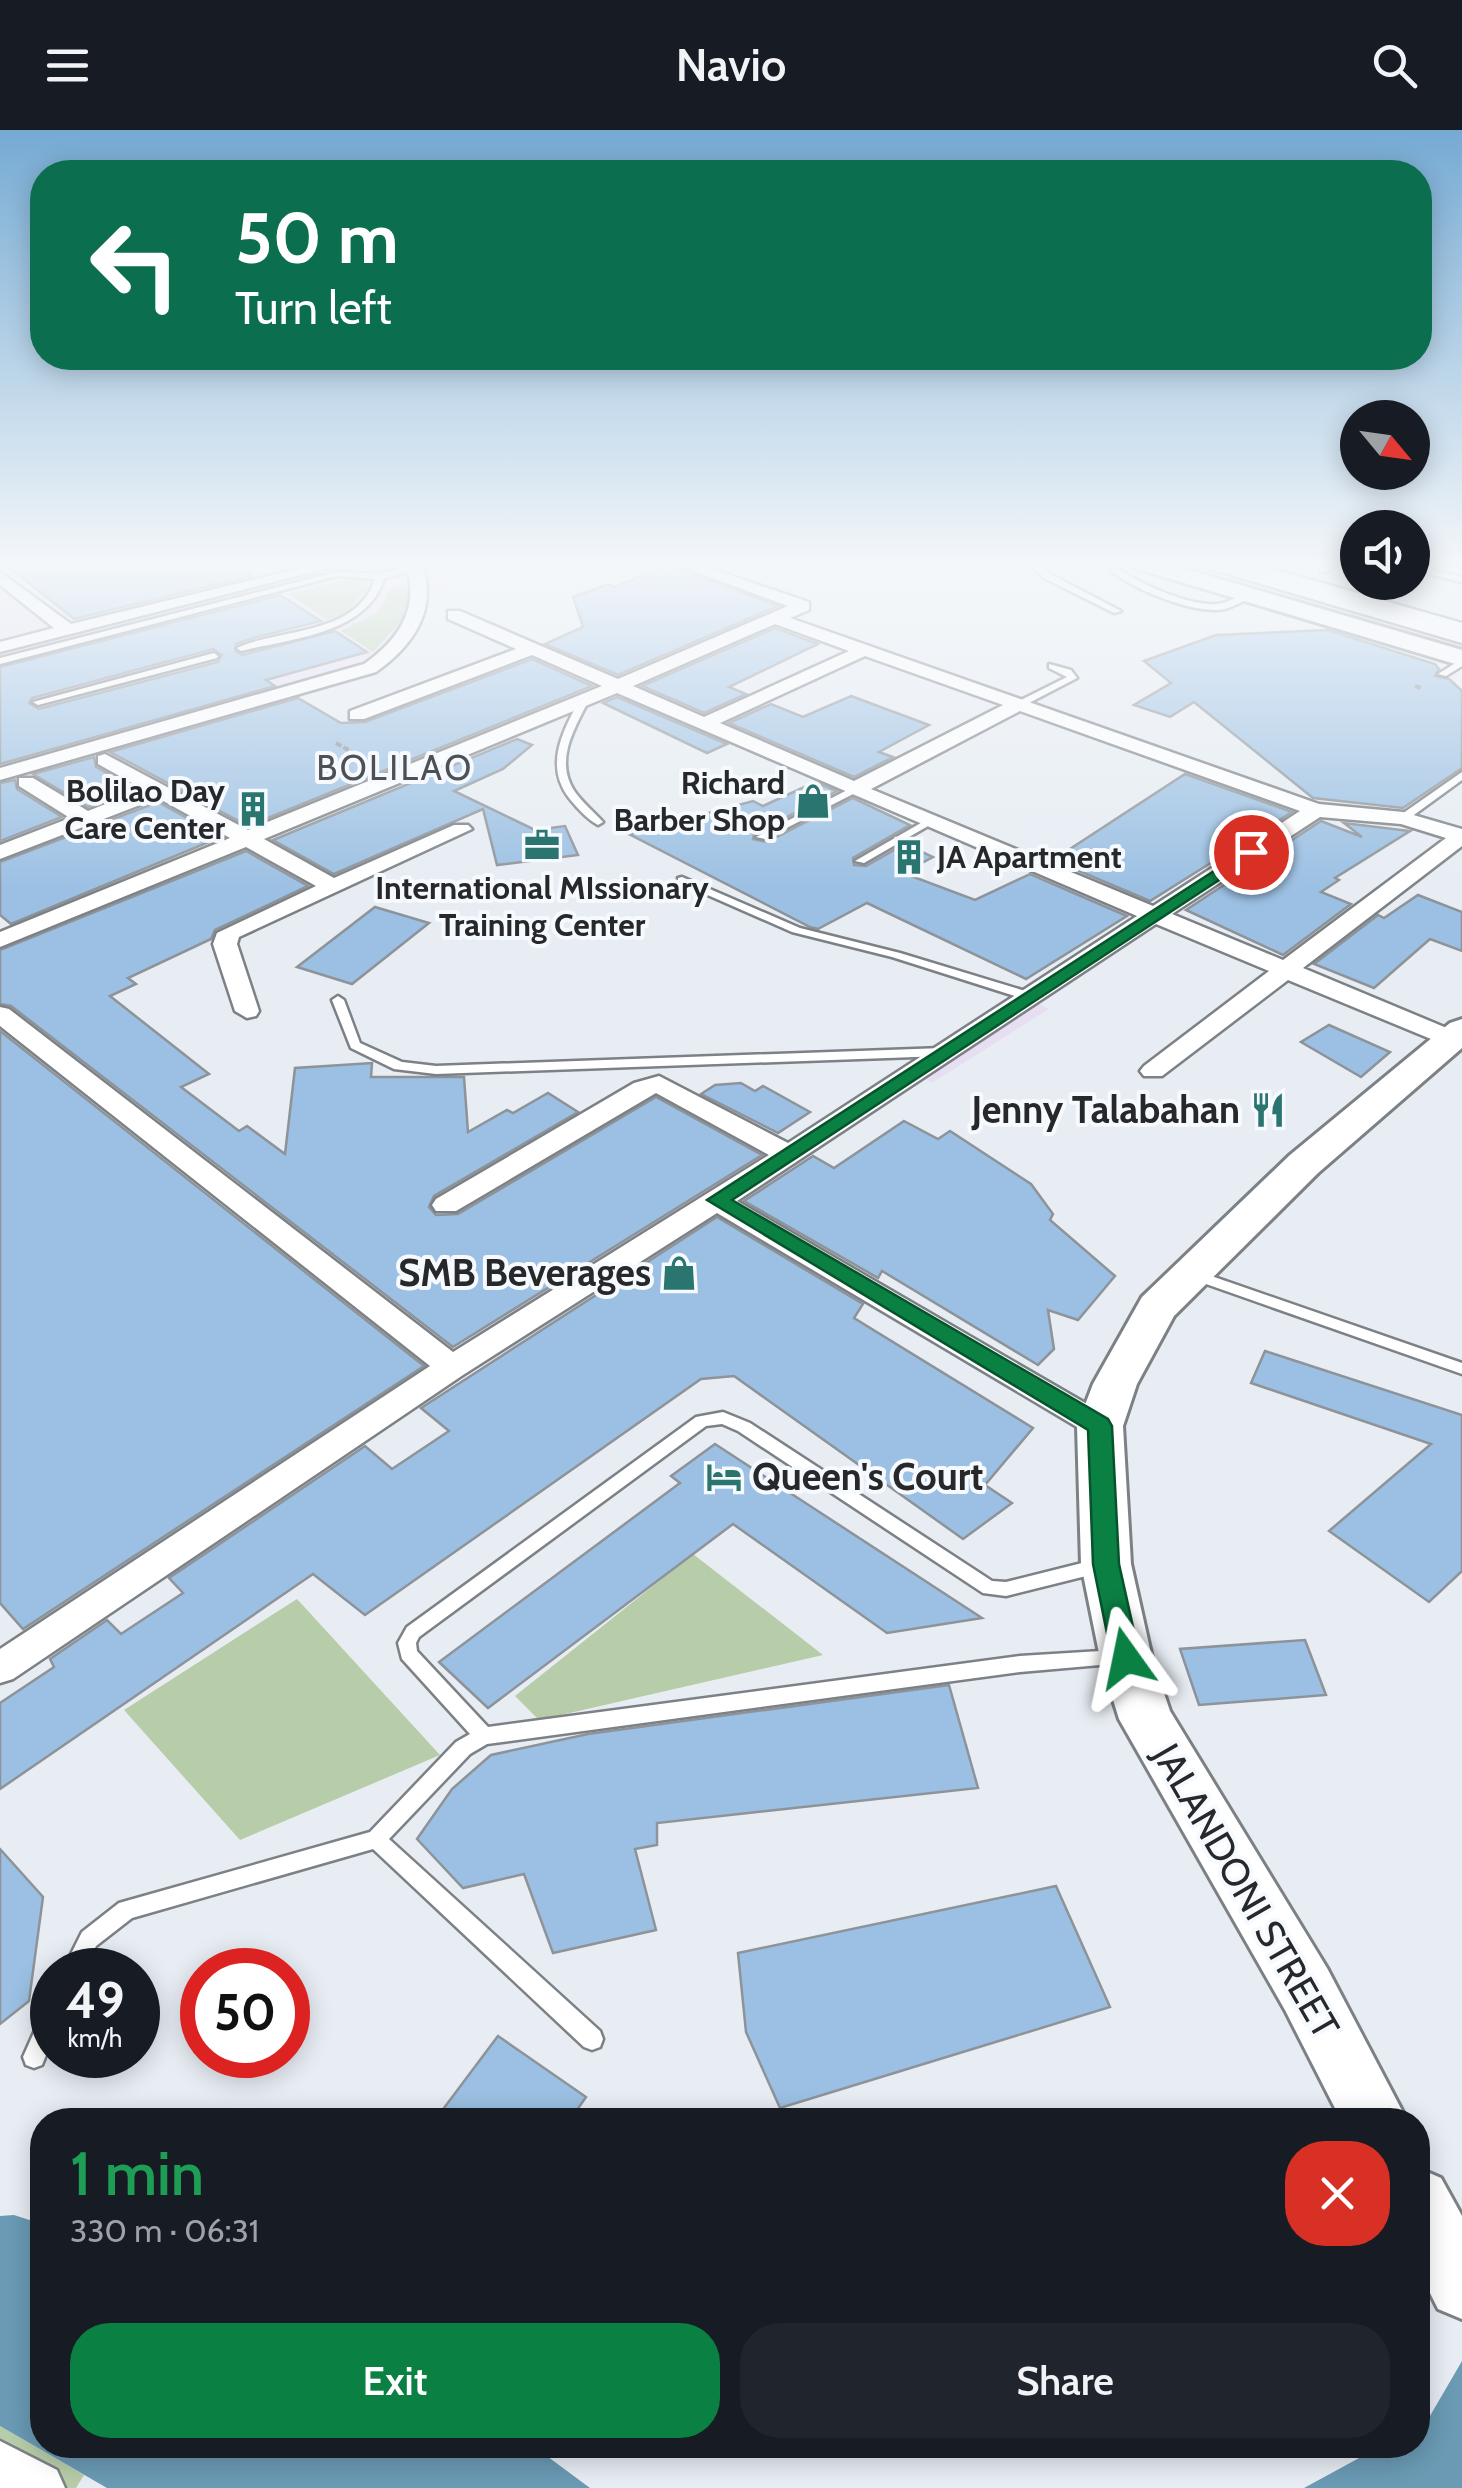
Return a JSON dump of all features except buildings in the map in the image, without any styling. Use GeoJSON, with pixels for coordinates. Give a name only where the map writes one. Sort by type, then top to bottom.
{"type":"FeatureCollection","features":[{"type":"Feature","properties":{"kind":"main road","name":"JALANDONI STREET"},"geometry":{"type":"LineString","coordinates":[[1369,2108],[1306,1989],[1146,1719],[1126,1658],[1106,1564],[1100,1426],[1115,1384],[1157,1307],[1304,1164],[1457,1034]]}},
{"type":"Feature","properties":{"kind":"main road"},"geometry":{"type":"LineString","coordinates":[[1430,2224],[1459,2280]]}},
{"type":"Feature","properties":{"kind":"street"},"geometry":{"type":"LineString","coordinates":[[0,774],[356,672]]}},
{"type":"Feature","properties":{"kind":"street"},"geometry":{"type":"LineString","coordinates":[[356,715],[471,672]]}},
{"type":"Feature","properties":{"kind":"street"},"geometry":{"type":"LineString","coordinates":[[586,672],[1154,916],[1457,1034]]}},
{"type":"Feature","properties":{"kind":"street"},"geometry":{"type":"LineString","coordinates":[[0,940],[651,672]]}},
{"type":"Feature","properties":{"kind":"street"},"geometry":{"type":"LineString","coordinates":[[705,723],[817,672]]}},
{"type":"Feature","properties":{"kind":"street"},"geometry":{"type":"LineString","coordinates":[[932,672],[1316,810],[1403,818],[1462,836]]}},
{"type":"Feature","properties":{"kind":"street"},"geometry":{"type":"LineString","coordinates":[[855,789],[1022,702]]}},
{"type":"Feature","properties":{"kind":"street"},"geometry":{"type":"LineString","coordinates":[[105,760],[333,886]]}},
{"type":"Feature","properties":{"kind":"street"},"geometry":{"type":"LineString","coordinates":[[26,782],[86,819]]}},
{"type":"Feature","properties":{"kind":"street"},"geometry":{"type":"LineString","coordinates":[[0,853],[158,791]]}},
{"type":"Feature","properties":{"kind":"street"},"geometry":{"type":"LineString","coordinates":[[6,1654],[717,1200],[1316,810]]}},
{"type":"Feature","properties":{"kind":"street"},"geometry":{"type":"LineString","coordinates":[[247,1011],[225,944],[229,934],[461,829]]}},
{"type":"Feature","properties":{"kind":"street"},"geometry":{"type":"LineString","coordinates":[[1153,1071],[1462,836]]}},
{"type":"Feature","properties":{"kind":"street"},"geometry":{"type":"LineString","coordinates":[[0,1014],[452,1366]]}},
{"type":"Feature","properties":{"kind":"street"},"geometry":{"type":"LineString","coordinates":[[446,1206],[643,1088],[659,1084],[788,1154]]}},
{"type":"Feature","properties":{"kind":"street"},"geometry":{"type":"LineString","coordinates":[[717,1200],[1100,1426]]}},
{"type":"Feature","properties":{"kind":"street"},"geometry":{"type":"LineString","coordinates":[[0,2467],[39,2488]]}},
{"type":"Feature","properties":{"kind":"lane"},"geometry":{"type":"LineString","coordinates":[[38,702],[153,672]]}},
{"type":"Feature","properties":{"kind":"lane"},"geometry":{"type":"LineString","coordinates":[[1022,702],[1072,678],[1068,672]]}},
{"type":"Feature","properties":{"kind":"lane"},"geometry":{"type":"LineString","coordinates":[[584,700],[560,753],[560,772],[571,799],[598,822]]}},
{"type":"Feature","properties":{"kind":"lane"},"geometry":{"type":"LineString","coordinates":[[1403,818],[1462,776]]}},
{"type":"Feature","properties":{"kind":"lane"},"geometry":{"type":"LineString","coordinates":[[761,837],[855,789]]}},
{"type":"Feature","properties":{"kind":"lane"},"geometry":{"type":"LineString","coordinates":[[860,861],[930,822]]}},
{"type":"Feature","properties":{"kind":"lane"},"geometry":{"type":"LineString","coordinates":[[682,880],[796,930],[932,965],[1028,996]]}},
{"type":"Feature","properties":{"kind":"lane"},"geometry":{"type":"LineString","coordinates":[[338,1000],[355,1045],[399,1066],[436,1070],[943,1052]]}},
{"type":"Feature","properties":{"kind":"lane"},"geometry":{"type":"LineString","coordinates":[[1190,1274],[1462,1369]]}},
{"type":"Feature","properties":{"kind":"lane"},"geometry":{"type":"LineString","coordinates":[[484,1736],[408,1654],[406,1642],[413,1632],[702,1421],[723,1418],[744,1427],[990,1588],[1006,1589],[1106,1564]]}},
{"type":"Feature","properties":{"kind":"lane"},"geometry":{"type":"LineString","coordinates":[[85,1948],[89,1939],[126,1910],[376,1839],[464,1748],[484,1736],[1002,1666],[1126,1658]]}},
{"type":"Feature","properties":{"kind":"lane"},"geometry":{"type":"LineString","coordinates":[[376,1839],[592,2039]]}},
{"type":"Feature","properties":{"kind":"shaded area"},"geometry":{"type":"Polygon","coordinates":[[[0,672],[374,672],[370,676],[0,786],[0,672]]]}},
{"type":"Feature","properties":{"kind":"shaded area"},"geometry":{"type":"Polygon","coordinates":[[[1035,1002],[1049,1009],[932,1083],[921,1075],[1035,1002]]]}},
{"type":"Feature","properties":{"kind":"green space"},"geometry":{"type":"Polygon","coordinates":[[[693,1554],[823,1655],[539,1720],[515,1696],[693,1554]]]}},
{"type":"Feature","properties":{"kind":"green space"},"geometry":{"type":"Polygon","coordinates":[[[297,1599],[440,1755],[240,1840],[124,1710],[297,1599]]]}},
{"type":"Feature","properties":{"kind":"green space"},"geometry":{"type":"Polygon","coordinates":[[[0,2426],[30,2444],[30,2458],[55,2458],[84,2475],[76,2488],[0,2488],[0,2426]]]}},
{"type":"Feature","properties":{"kind":"water"},"geometry":{"type":"Polygon","coordinates":[[[0,2216],[30,2220],[30,2443],[0,2426],[0,2216]]]}},
{"type":"Feature","properties":{"kind":"water"},"geometry":{"type":"Polygon","coordinates":[[[1462,2361],[1462,2488],[1304,2488],[1359,2458],[1430,2458],[1430,2416],[1462,2361]]]}},
{"type":"Feature","properties":{"kind":"water"},"geometry":{"type":"Polygon","coordinates":[[[55,2458],[550,2458],[590,2488],[107,2488],[55,2458]]]}},
{"type":"Feature","properties":{"kind":"place","name":"Richard Barber Shop"},"geometry":{"type":"Point","coordinates":[813,801]}},
{"type":"Feature","properties":{"kind":"place","name":"Bolilao Day Care Center"},"geometry":{"type":"Point","coordinates":[253,809]}},
{"type":"Feature","properties":{"kind":"place","name":"International MIssionary Training Center"},"geometry":{"type":"Point","coordinates":[542,845]}},
{"type":"Feature","properties":{"kind":"place","name":"JA Apartment"},"geometry":{"type":"Point","coordinates":[909,857]}},
{"type":"Feature","properties":{"kind":"place","name":"Jenny Talabahan"},"geometry":{"type":"Point","coordinates":[1268,1110]}},
{"type":"Feature","properties":{"kind":"place","name":"SMB Beverages"},"geometry":{"type":"Point","coordinates":[679,1273]}},
{"type":"Feature","properties":{"kind":"place","name":"Queen's Court"},"geometry":{"type":"Point","coordinates":[724,1477]}},
{"type":"Feature","properties":{"kind":"district","name":"BOLILAO"},"geometry":{"type":"Point","coordinates":[395,768]}},
{"type":"Feature","properties":{"kind":"route"},"geometry":{"type":"LineString","coordinates":[[1126,1658],[1106,1564],[1100,1426],[717,1200],[1251,852]]}}]}
